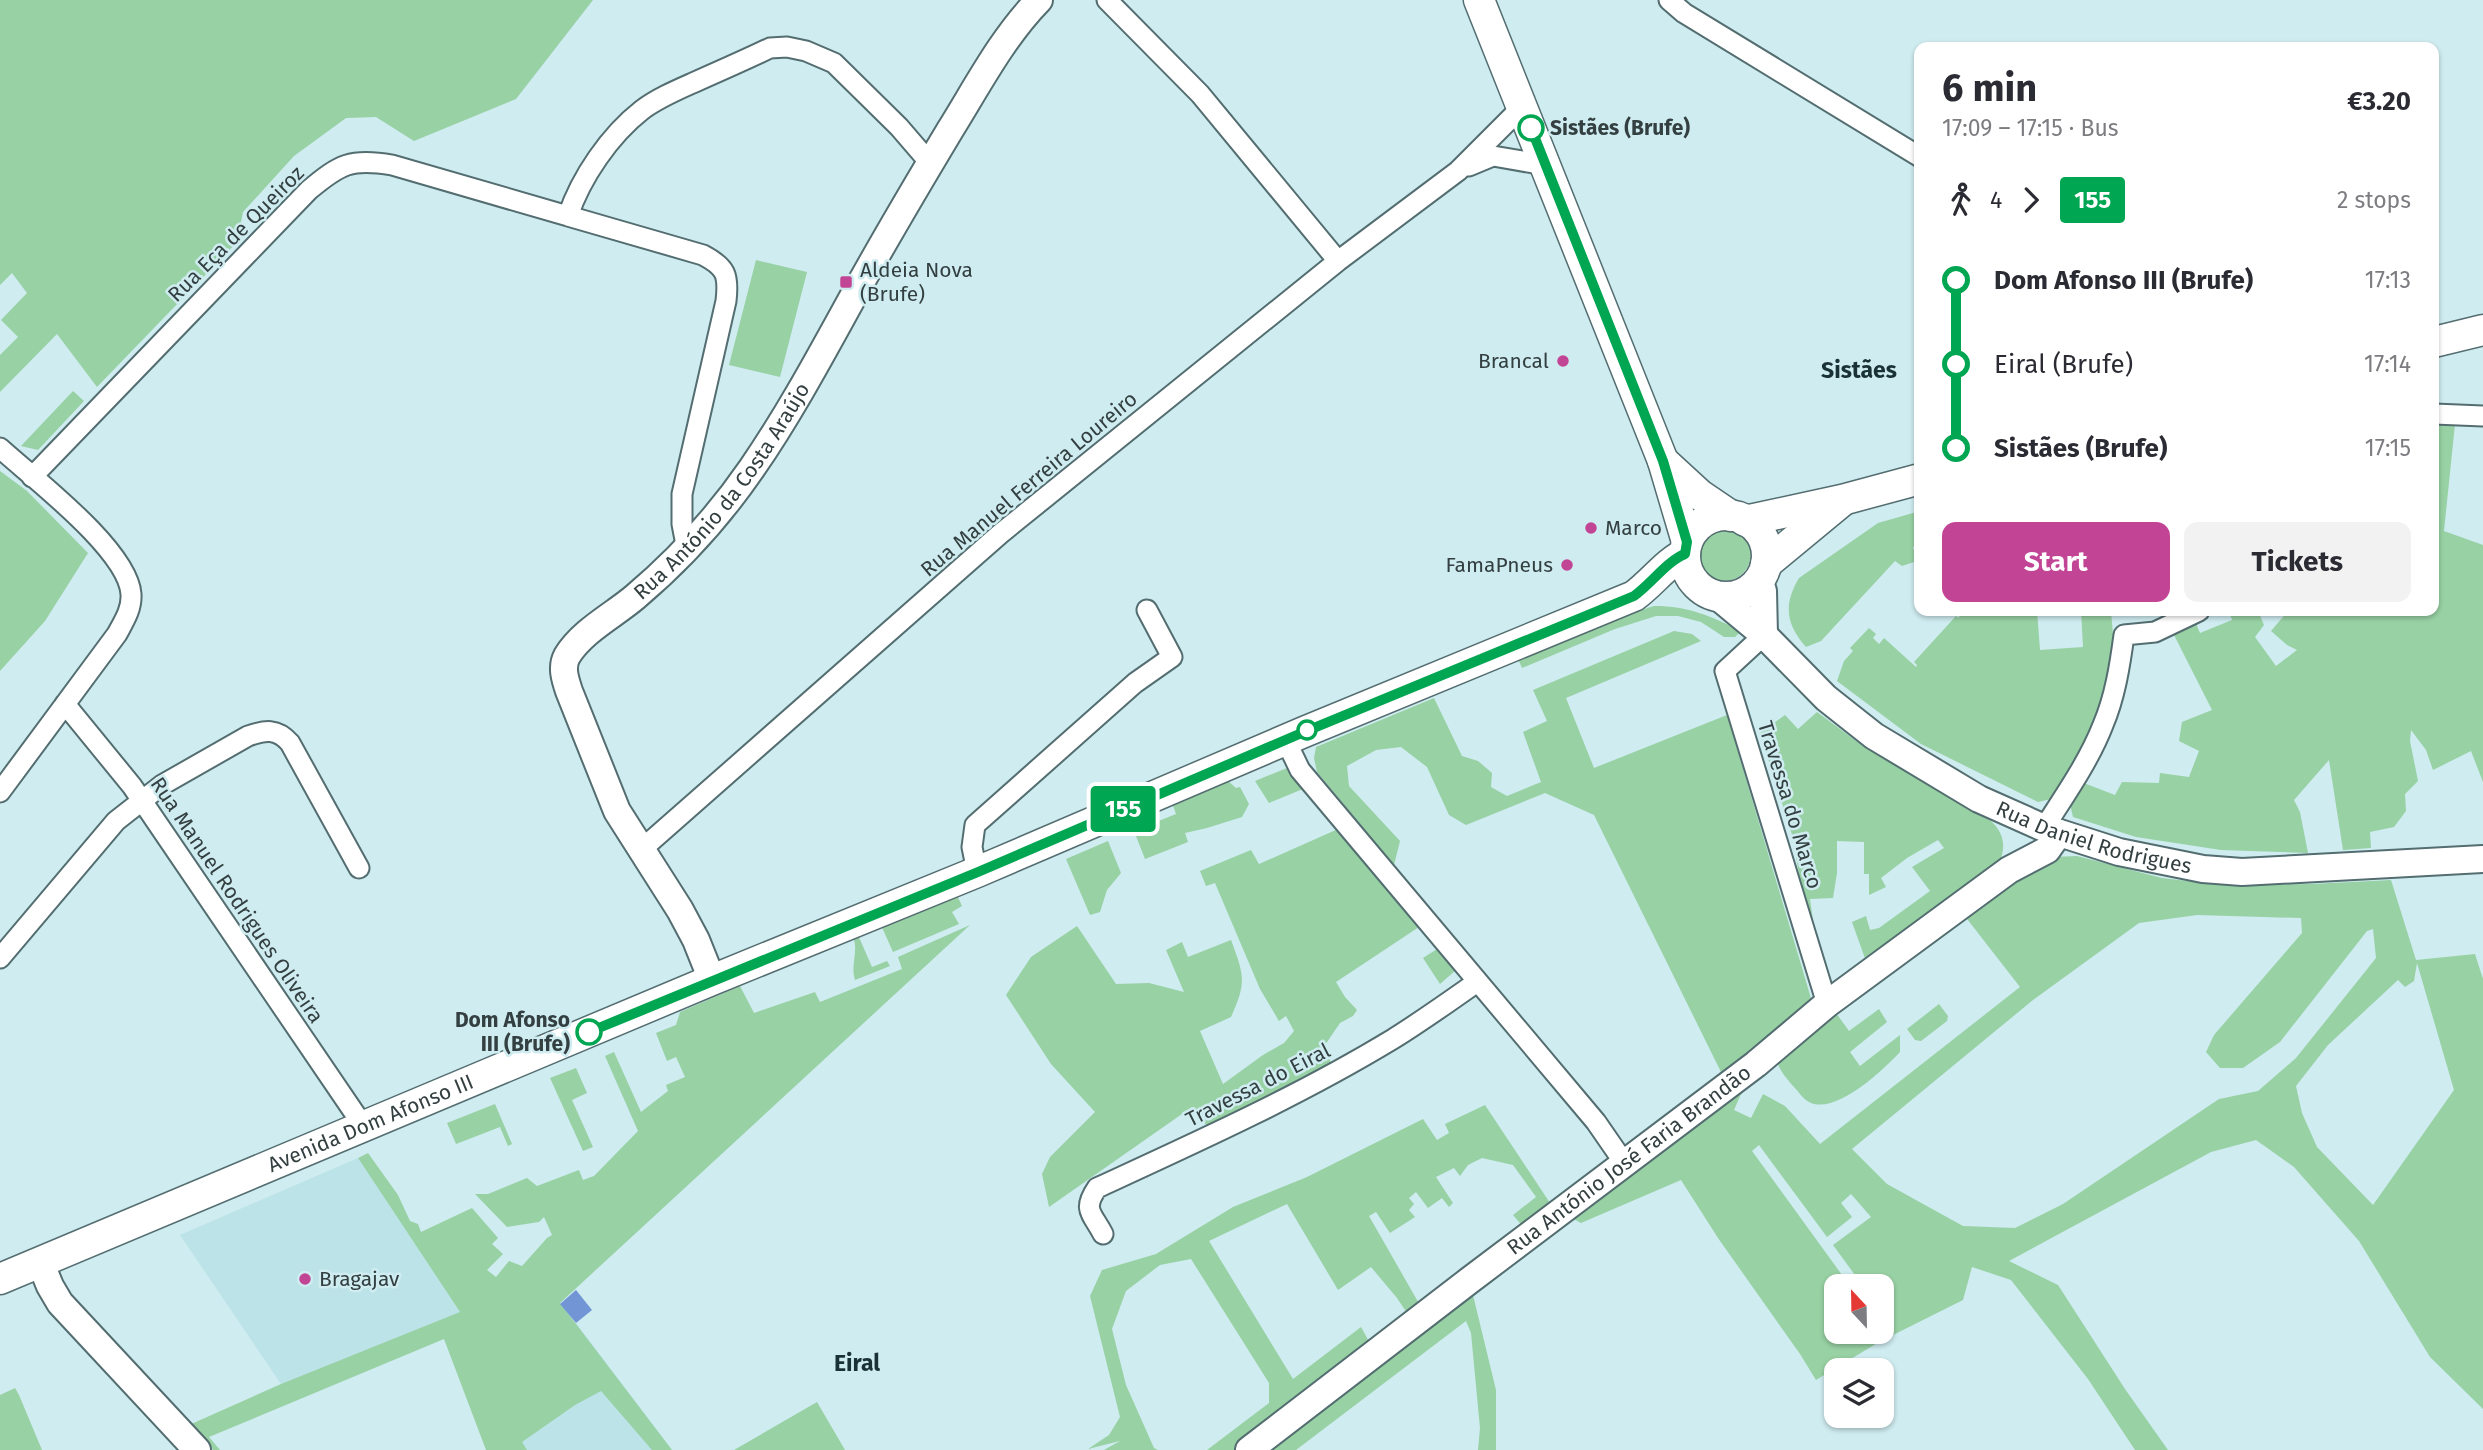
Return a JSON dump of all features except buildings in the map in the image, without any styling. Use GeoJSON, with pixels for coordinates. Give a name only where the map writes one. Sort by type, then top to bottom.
{"type":"FeatureCollection","features":[{"type":"Feature","properties":{"kind":"main road"},"geometry":{"type":"LineString","coordinates":[[1479,0],[1663,461],[1686,548],[1689,574],[1710,593],[1729,597],[1741,594],[1842,500]]}},
{"type":"Feature","properties":{"kind":"main road"},"geometry":{"type":"LineString","coordinates":[[2439,341],[2483,330]]}},
{"type":"Feature","properties":{"kind":"main road"},"geometry":{"type":"LineString","coordinates":[[1663,461],[1700,495],[1754,526],[1765,544],[1762,572]]}},
{"type":"Feature","properties":{"kind":"main road"},"geometry":{"type":"LineString","coordinates":[[1686,548],[1700,524],[1709,519],[1738,518],[1842,500],[1914,481]]}},
{"type":"Feature","properties":{"kind":"main road","name":"Avenida Dom Afonso III"},"geometry":{"type":"LineString","coordinates":[[0,1279],[712,980],[978,872],[1285,739],[1634,596],[1656,580],[1686,548]]}},
{"type":"Feature","properties":{"kind":"main road","name":"Avenida Dom Afonso III"},"geometry":{"type":"LineString","coordinates":[[1634,596],[1710,593]]}},
{"type":"Feature","properties":{"kind":"street","name":"Rua António da Costa Araújo"},"geometry":{"type":"LineString","coordinates":[[712,980],[696,940],[617,811],[569,691],[564,676],[564,662],[582,639],[635,597],[687,550],[718,514],[752,467],[810,374],[930,163],[1002,44],[1016,24],[1040,0]]}},
{"type":"Feature","properties":{"kind":"street"},"geometry":{"type":"LineString","coordinates":[[1107,0],[1200,94],[1338,261]]}},
{"type":"Feature","properties":{"kind":"street"},"geometry":{"type":"LineString","coordinates":[[1669,0],[1684,13],[1914,153]]}},
{"type":"Feature","properties":{"kind":"street"},"geometry":{"type":"LineString","coordinates":[[568,216],[574,199],[596,163],[626,124],[643,109],[662,97],[769,48],[796,49],[834,63],[899,127],[930,163]]}},
{"type":"Feature","properties":{"kind":"street","name":"Rua Manuel Ferreira Loureiro"},"geometry":{"type":"LineString","coordinates":[[642,849],[1000,534],[1338,261],[1458,171],[1523,106]]}},
{"type":"Feature","properties":{"kind":"street","name":"Rua Manuel Ferreira Loureiro"},"geometry":{"type":"LineString","coordinates":[[1458,171],[1493,156],[1545,165]]}},
{"type":"Feature","properties":{"kind":"street","name":"Rua Eça de Queiroz"},"geometry":{"type":"LineString","coordinates":[[32,477],[309,190],[330,172],[349,163],[369,161],[392,165],[703,255],[717,262],[726,274],[726,301],[682,494],[682,524],[687,550]]}},
{"type":"Feature","properties":{"kind":"street"},"geometry":{"type":"LineString","coordinates":[[2439,414],[2483,416]]}},
{"type":"Feature","properties":{"kind":"street"},"geometry":{"type":"LineString","coordinates":[[0,448],[104,542],[118,560],[131,590],[131,603],[126,617],[0,792]]}},
{"type":"Feature","properties":{"kind":"street"},"geometry":{"type":"LineString","coordinates":[[1762,572],[1764,635]]}},
{"type":"Feature","properties":{"kind":"street","name":"Rua Daniel Rodrigues"},"geometry":{"type":"LineString","coordinates":[[1710,593],[1764,635],[1826,698],[1874,736],[1979,799],[2044,827],[2119,852],[2167,863],[2242,872],[2483,859]]}},
{"type":"Feature","properties":{"kind":"street"},"geometry":{"type":"LineString","coordinates":[[978,872],[972,847],[975,825],[1135,683],[1172,657],[1147,610]]}},
{"type":"Feature","properties":{"kind":"street"},"geometry":{"type":"LineString","coordinates":[[2044,827],[2078,773],[2104,723],[2120,665],[2124,635],[2155,632],[2189,616]]}},
{"type":"Feature","properties":{"kind":"street","name":"Travessa do Marco"},"geometry":{"type":"LineString","coordinates":[[1764,635],[1725,671],[1827,1004]]}},
{"type":"Feature","properties":{"kind":"street","name":"Rua Manuel Rodrigues Oliveira"},"geometry":{"type":"LineString","coordinates":[[65,705],[142,801],[365,1127]]}},
{"type":"Feature","properties":{"kind":"street"},"geometry":{"type":"LineString","coordinates":[[0,958],[116,821],[162,785],[248,736],[262,731],[284,735],[290,743],[359,868]]}},
{"type":"Feature","properties":{"kind":"street"},"geometry":{"type":"LineString","coordinates":[[1285,739],[1300,770],[1596,1122],[1625,1164]]}},
{"type":"Feature","properties":{"kind":"street","name":"Rua António José Faria Brandão"},"geometry":{"type":"LineString","coordinates":[[1249,1450],[1756,1064],[1827,1004],[2009,870],[2018,851],[2044,827]]}},
{"type":"Feature","properties":{"kind":"street","name":"Travessa do Eiral"},"geometry":{"type":"LineString","coordinates":[[1103,1234],[1088,1207],[1088,1201],[1097,1188],[1210,1136],[1336,1071],[1394,1039],[1478,982]]}},
{"type":"Feature","properties":{"kind":"street"},"geometry":{"type":"LineString","coordinates":[[41,1264],[60,1303],[197,1450]]}},
{"type":"Feature","properties":{"kind":"shaded area"},"geometry":{"type":"Polygon","coordinates":[[[358,1158],[460,1312],[576,1323],[672,1450],[504,1450],[455,1315],[281,1384],[180,1235],[358,1158]]]}},
{"type":"Feature","properties":{"kind":"green space"},"geometry":{"type":"Polygon","coordinates":[[[0,0],[593,0],[516,99],[414,141],[376,117],[346,118],[294,156],[243,212],[237,242],[97,387],[57,334],[0,392],[0,355],[18,337],[1,320],[27,293],[12,273],[0,285],[0,0]]]}},
{"type":"Feature","properties":{"kind":"green space"},"geometry":{"type":"Polygon","coordinates":[[[756,260],[807,272],[780,377],[729,365],[756,260]]]}},
{"type":"Feature","properties":{"kind":"green space"},"geometry":{"type":"Polygon","coordinates":[[[73,391],[84,401],[38,450],[21,446],[73,391]]]}},
{"type":"Feature","properties":{"kind":"green space"},"geometry":{"type":"Polygon","coordinates":[[[2439,422],[2455,424],[2444,531],[2483,545],[2483,782],[2471,751],[2433,770],[2426,750],[2411,730],[2410,741],[2418,781],[2405,794],[2406,811],[2394,827],[2370,832],[2371,848],[2343,850],[2329,760],[2294,800],[2300,812],[2308,853],[2221,850],[2136,837],[2073,817],[2070,804],[2081,782],[2115,795],[2122,782],[2159,783],[2160,773],[2189,777],[2199,751],[2179,741],[2182,722],[2212,710],[2172,631],[2194,619],[2200,633],[2232,620],[2231,616],[2260,616],[2264,625],[2255,637],[2276,666],[2297,650],[2271,631],[2284,616],[2439,616],[2439,422]]]}},
{"type":"Feature","properties":{"kind":"green space"},"geometry":{"type":"Polygon","coordinates":[[[0,471],[27,491],[88,553],[45,621],[0,671],[0,471]]]}},
{"type":"Feature","properties":{"kind":"green space"},"geometry":{"type":"Polygon","coordinates":[[[1914,513],[1914,562],[1902,566],[1895,561],[1821,641],[1806,647],[1794,630],[1789,614],[1791,597],[1799,578],[1878,523],[1914,513]]]}},
{"type":"Feature","properties":{"kind":"green space"},"geometry":{"type":"Polygon","coordinates":[[[1724,527],[1743,535],[1751,554],[1743,573],[1724,581],[1705,573],[1697,554],[1705,535],[1724,527]]]}},
{"type":"Feature","properties":{"kind":"green space"},"geometry":{"type":"Polygon","coordinates":[[[1654,606],[1699,613],[1741,631],[1735,637],[1724,637],[1701,622],[1678,616],[1656,616],[1615,629],[1522,668],[1518,659],[1622,616],[1654,606]]]}},
{"type":"Feature","properties":{"kind":"green space"},"geometry":{"type":"Polygon","coordinates":[[[1956,616],[2037,616],[2040,650],[2083,647],[2081,616],[2111,616],[2114,646],[2093,728],[2062,785],[2051,799],[2038,802],[1921,744],[1837,681],[1844,661],[1853,651],[1850,648],[1869,628],[1876,634],[1873,638],[1879,644],[1884,638],[1916,667],[1914,662],[1956,616]]]}},
{"type":"Feature","properties":{"kind":"green space"},"geometry":{"type":"Polygon","coordinates":[[[1674,631],[1692,634],[1701,641],[1566,698],[1594,768],[1727,715],[1813,1005],[1722,1074],[1594,815],[1545,793],[1466,825],[1449,815],[1427,767],[1401,747],[1376,750],[1347,766],[1349,786],[1400,841],[1394,865],[1317,772],[1314,758],[1316,747],[1434,698],[1462,756],[1478,761],[1492,773],[1491,787],[1507,796],[1541,782],[1523,732],[1547,721],[1533,690],[1674,631]]]}},
{"type":"Feature","properties":{"kind":"green space"},"geometry":{"type":"Polygon","coordinates":[[[1817,712],[1863,746],[1984,815],[1995,825],[2002,837],[2003,849],[1999,864],[1867,964],[1852,922],[1866,916],[1870,930],[1879,928],[1930,891],[1912,867],[1944,848],[1938,840],[1907,858],[1881,878],[1886,887],[1869,895],[1869,874],[1864,874],[1864,842],[1837,841],[1837,873],[1833,898],[1810,899],[1815,935],[1805,909],[1796,857],[1807,854],[1805,836],[1793,838],[1760,733],[1785,715],[1798,729],[1817,712]]]}},
{"type":"Feature","properties":{"kind":"green space"},"geometry":{"type":"Polygon","coordinates":[[[1287,768],[1303,789],[1269,803],[1255,781],[1287,768]]]}},
{"type":"Feature","properties":{"kind":"green space"},"geometry":{"type":"Polygon","coordinates":[[[1228,781],[1236,788],[1240,787],[1249,804],[1242,817],[1185,833],[1188,842],[1145,859],[1134,831],[1176,814],[1172,803],[1228,781]]]}},
{"type":"Feature","properties":{"kind":"green space"},"geometry":{"type":"Polygon","coordinates":[[[1338,829],[1419,927],[1336,982],[1357,1010],[1353,1016],[1340,1023],[1323,1048],[1332,1064],[1207,1126],[1192,1107],[1049,1207],[1042,1174],[1050,1157],[1095,1112],[1051,1064],[1006,995],[1031,957],[1077,926],[1116,984],[1149,983],[1184,992],[1166,950],[1182,942],[1188,957],[1231,940],[1241,971],[1240,995],[1231,1017],[1200,1031],[1223,1084],[1284,1043],[1294,1031],[1286,1016],[1279,1021],[1260,989],[1215,883],[1206,886],[1200,871],[1251,850],[1259,864],[1338,829]]]}},
{"type":"Feature","properties":{"kind":"green space"},"geometry":{"type":"Polygon","coordinates":[[[1108,841],[1121,873],[1107,890],[1100,912],[1090,915],[1066,859],[1108,841]]]}},
{"type":"Feature","properties":{"kind":"green space"},"geometry":{"type":"Polygon","coordinates":[[[2077,856],[2162,878],[2222,885],[2391,880],[2416,960],[2475,954],[2483,979],[2483,1409],[2430,1357],[2359,1241],[2294,1167],[2256,1140],[2211,1152],[2009,1261],[2058,1285],[2168,1450],[2135,1450],[2088,1379],[2011,1280],[1972,1267],[1963,1300],[1894,1334],[1894,1274],[1854,1274],[1833,1245],[1871,1217],[1851,1194],[1841,1203],[1852,1217],[1827,1237],[1759,1145],[1752,1151],[1841,1274],[1824,1274],[1824,1344],[1876,1344],[1852,1358],[1824,1358],[1824,1375],[1816,1380],[1681,1180],[1581,1223],[1570,1217],[1745,1085],[1734,1110],[1751,1118],[1763,1094],[1785,1106],[1820,1144],[2020,987],[1964,915],[2019,875],[2053,857],[2077,856]],[[2197,915],[2139,923],[2033,1000],[1852,1149],[1887,1184],[1963,1226],[2015,1228],[2063,1204],[2219,1099],[2258,1091],[2296,1058],[2376,958],[2373,929],[2367,931],[2280,1042],[2243,1068],[2220,1068],[2206,1052],[2214,1035],[2302,933],[2301,918],[2197,915]],[[2417,963],[2414,981],[2405,987],[2398,980],[2328,1045],[2296,1086],[2302,1113],[2317,1147],[2373,1205],[2454,1090],[2417,963]]]}},
{"type":"Feature","properties":{"kind":"green space"},"geometry":{"type":"Polygon","coordinates":[[[956,893],[962,906],[952,912],[959,924],[893,952],[881,925],[956,893]]]}},
{"type":"Feature","properties":{"kind":"green space"},"geometry":{"type":"Polygon","coordinates":[[[970,925],[560,1303],[672,1450],[652,1450],[601,1391],[575,1405],[522,1442],[527,1450],[486,1450],[444,1339],[209,1437],[220,1450],[213,1450],[189,1425],[281,1384],[460,1312],[358,1158],[368,1153],[398,1195],[410,1221],[418,1224],[421,1232],[472,1208],[498,1238],[492,1244],[503,1254],[487,1270],[496,1277],[509,1261],[522,1266],[552,1235],[544,1217],[539,1222],[507,1227],[475,1194],[488,1194],[527,1178],[537,1186],[579,1170],[583,1180],[594,1176],[638,1131],[605,1056],[614,1052],[641,1112],[668,1091],[666,1085],[685,1077],[676,1057],[667,1061],[656,1033],[676,1025],[680,1012],[740,986],[754,1013],[815,992],[820,1002],[902,969],[898,957],[970,925]]]}},
{"type":"Feature","properties":{"kind":"green space"},"geometry":{"type":"Polygon","coordinates":[[[858,935],[872,967],[887,961],[890,966],[855,980],[853,937],[858,935]]]}},
{"type":"Feature","properties":{"kind":"green space"},"geometry":{"type":"Polygon","coordinates":[[[1437,949],[1456,970],[1440,984],[1423,958],[1437,949]]]}},
{"type":"Feature","properties":{"kind":"green space"},"geometry":{"type":"Polygon","coordinates":[[[1939,1004],[1948,1016],[1947,1021],[1921,1041],[1915,1040],[1907,1029],[1939,1004]]]}},
{"type":"Feature","properties":{"kind":"green space"},"geometry":{"type":"Polygon","coordinates":[[[1879,1009],[1887,1022],[1850,1052],[1860,1066],[1900,1035],[1900,1052],[1871,1079],[1845,1097],[1820,1105],[1807,1101],[1785,1077],[1776,1059],[1836,1013],[1849,1031],[1879,1009]]]}},
{"type":"Feature","properties":{"kind":"green space"},"geometry":{"type":"Polygon","coordinates":[[[576,1068],[587,1093],[572,1100],[593,1147],[583,1151],[550,1078],[576,1068]]]}},
{"type":"Feature","properties":{"kind":"green space"},"geometry":{"type":"Polygon","coordinates":[[[495,1104],[512,1144],[508,1146],[500,1127],[456,1144],[447,1123],[495,1104]]]}},
{"type":"Feature","properties":{"kind":"green space"},"geometry":{"type":"Polygon","coordinates":[[[1485,1105],[1552,1206],[1524,1228],[1513,1215],[1536,1197],[1513,1165],[1482,1158],[1468,1165],[1460,1176],[1454,1168],[1436,1177],[1453,1203],[1449,1207],[1442,1198],[1428,1208],[1416,1192],[1409,1198],[1414,1204],[1409,1210],[1415,1217],[1390,1233],[1376,1212],[1369,1216],[1421,1307],[1409,1316],[1371,1267],[1338,1290],[1287,1204],[1209,1241],[1293,1379],[1361,1327],[1371,1345],[1234,1450],[1207,1450],[1269,1403],[1269,1383],[1191,1259],[1160,1265],[1126,1291],[1112,1329],[1126,1385],[1154,1448],[1158,1450],[1104,1450],[1120,1441],[1088,1449],[1109,1435],[1120,1417],[1090,1296],[1102,1270],[1156,1254],[1233,1207],[1307,1177],[1423,1119],[1437,1140],[1449,1133],[1445,1124],[1485,1105]]]}},
{"type":"Feature","properties":{"kind":"green space"},"geometry":{"type":"Polygon","coordinates":[[[1472,1291],[1496,1390],[1496,1450],[1478,1450],[1480,1428],[1471,1333],[1466,1321],[1296,1450],[1269,1450],[1472,1291]]]}},
{"type":"Feature","properties":{"kind":"green space"},"geometry":{"type":"Polygon","coordinates":[[[15,1388],[42,1450],[0,1450],[0,1395],[15,1388]]]}},
{"type":"Feature","properties":{"kind":"green space"},"geometry":{"type":"Polygon","coordinates":[[[817,1402],[845,1450],[734,1450],[817,1402]]]}},
{"type":"Feature","properties":{"kind":"water"},"geometry":{"type":"Polygon","coordinates":[[[576,1290],[592,1310],[576,1323],[560,1304],[576,1290]]]}},
{"type":"Feature","properties":{"kind":"bus line","name":"155"},"geometry":{"type":"LineString","coordinates":[[589,1032],[978,872],[1304,732],[1634,596],[1656,580],[1674,559],[1685,554],[1687,542],[1663,461],[1531,128]]}},
{"type":"Feature","properties":{"kind":"place","name":"Sistães (Brufe)"},"geometry":{"type":"Point","coordinates":[1531,128]}},
{"type":"Feature","properties":{"kind":"place","name":"Aldeia Nova (Brufe)"},"geometry":{"type":"Point","coordinates":[846,282]}},
{"type":"Feature","properties":{"kind":"place","name":"Brancal"},"geometry":{"type":"Point","coordinates":[1563,361]}},
{"type":"Feature","properties":{"kind":"place","name":"Marco"},"geometry":{"type":"Point","coordinates":[1591,528]}},
{"type":"Feature","properties":{"kind":"place","name":"FamaPneus"},"geometry":{"type":"Point","coordinates":[1567,565]}},
{"type":"Feature","properties":{"kind":"place","name":"Dom Afonso III (Brufe)"},"geometry":{"type":"Point","coordinates":[589,1032]}},
{"type":"Feature","properties":{"kind":"place","name":"Bragajav"},"geometry":{"type":"Point","coordinates":[305,1279]}},
{"type":"Feature","properties":{"kind":"district","name":"Sistães"},"geometry":{"type":"Point","coordinates":[1859,370]}},
{"type":"Feature","properties":{"kind":"district","name":"Eiral"},"geometry":{"type":"Point","coordinates":[857,1363]}}]}
